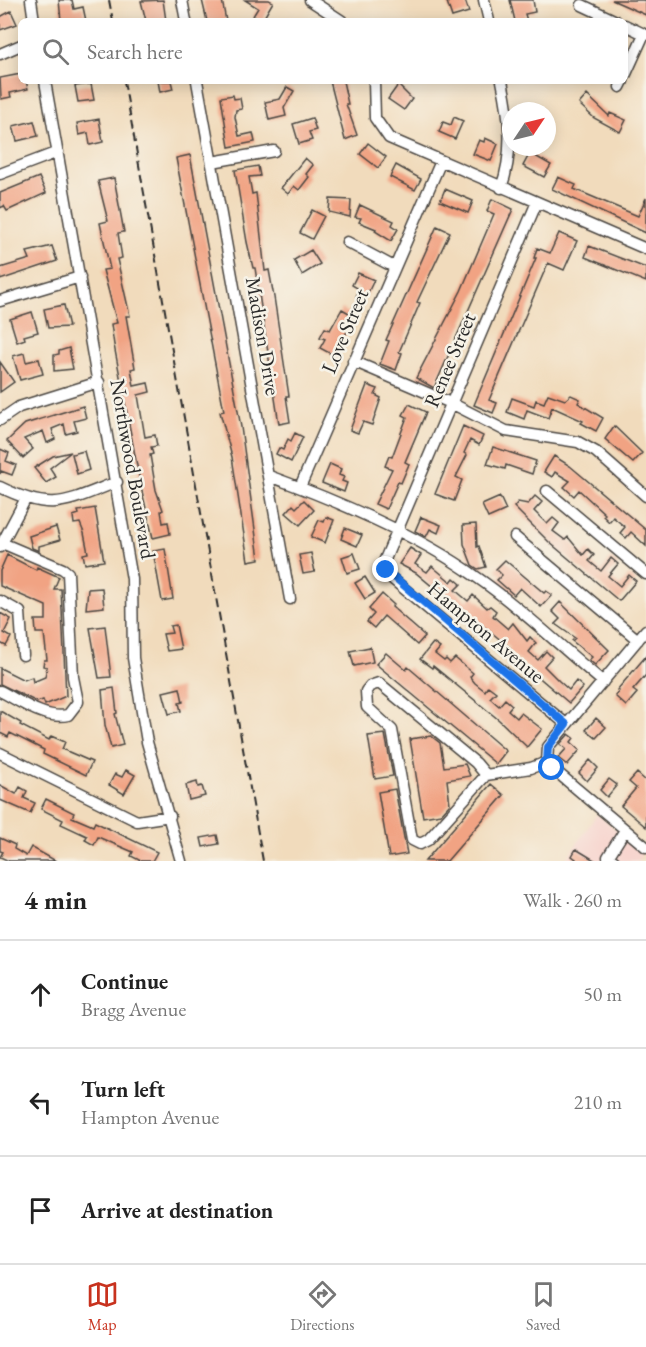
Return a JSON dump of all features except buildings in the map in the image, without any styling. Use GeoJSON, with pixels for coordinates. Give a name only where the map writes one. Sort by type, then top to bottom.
{"type":"FeatureCollection","features":[{"type":"Feature","properties":{"kind":"street"},"geometry":{"type":"LineString","coordinates":[[31,0],[34,18]]}},
{"type":"Feature","properties":{"kind":"street"},"geometry":{"type":"LineString","coordinates":[[183,0],[186,18]]}},
{"type":"Feature","properties":{"kind":"street"},"geometry":{"type":"LineString","coordinates":[[310,0],[337,18]]}},
{"type":"Feature","properties":{"kind":"street"},"geometry":{"type":"LineString","coordinates":[[484,0],[488,18]]}},
{"type":"Feature","properties":{"kind":"street"},"geometry":{"type":"LineString","coordinates":[[582,5],[610,18]]}},
{"type":"Feature","properties":{"kind":"street"},"geometry":{"type":"LineString","coordinates":[[628,26],[645,34],[628,70]]}},
{"type":"Feature","properties":{"kind":"street"},"geometry":{"type":"LineString","coordinates":[[0,54],[18,46]]}},
{"type":"Feature","properties":{"kind":"street","name":"Northwood Boulevard"},"geometry":{"type":"LineString","coordinates":[[46,84],[117,482],[132,579],[133,658],[147,742],[181,861]]}},
{"type":"Feature","properties":{"kind":"street","name":"Madison Drive"},"geometry":{"type":"LineString","coordinates":[[198,84],[290,599]]}},
{"type":"Feature","properties":{"kind":"street"},"geometry":{"type":"LineString","coordinates":[[374,84],[375,118],[383,131],[396,142],[646,249]]}},
{"type":"Feature","properties":{"kind":"street"},"geometry":{"type":"LineString","coordinates":[[501,188],[508,169],[511,143],[502,84]]}},
{"type":"Feature","properties":{"kind":"street"},"geometry":{"type":"LineString","coordinates":[[212,162],[274,151]]}},
{"type":"Feature","properties":{"kind":"street"},"geometry":{"type":"LineString","coordinates":[[0,174],[58,152]]}},
{"type":"Feature","properties":{"kind":"street","name":"Love Street"},"geometry":{"type":"LineString","coordinates":[[300,487],[441,161]]}},
{"type":"Feature","properties":{"kind":"street","name":"Renee Street"},"geometry":{"type":"LineString","coordinates":[[396,531],[453,404],[537,202]]}},
{"type":"Feature","properties":{"kind":"street"},"geometry":{"type":"LineString","coordinates":[[347,242],[394,267]]}},
{"type":"Feature","properties":{"kind":"street"},"geometry":{"type":"LineString","coordinates":[[0,301],[80,277]]}},
{"type":"Feature","properties":{"kind":"street"},"geometry":{"type":"LineString","coordinates":[[353,361],[453,404],[506,431],[578,442],[596,452],[646,496]]}},
{"type":"Feature","properties":{"kind":"street"},"geometry":{"type":"LineString","coordinates":[[0,420],[19,407],[99,382]]}},
{"type":"Feature","properties":{"kind":"street"},"geometry":{"type":"LineString","coordinates":[[269,476],[300,487],[396,531],[477,577],[603,682]]}},
{"type":"Feature","properties":{"kind":"street"},"geometry":{"type":"LineString","coordinates":[[0,487],[25,500],[44,504],[73,499],[117,482]]}},
{"type":"Feature","properties":{"kind":"street"},"geometry":{"type":"LineString","coordinates":[[547,491],[646,574]]}},
{"type":"Feature","properties":{"kind":"street"},"geometry":{"type":"LineString","coordinates":[[0,691],[49,715],[60,717],[68,715],[78,702],[73,677],[68,573],[1,545],[25,500]]}},
{"type":"Feature","properties":{"kind":"street","name":"Hampton Avenue"},"geometry":{"type":"LineString","coordinates":[[396,531],[383,564],[390,576],[566,724]]}},
{"type":"Feature","properties":{"kind":"street"},"geometry":{"type":"LineString","coordinates":[[515,537],[638,640]]}},
{"type":"Feature","properties":{"kind":"street"},"geometry":{"type":"LineString","coordinates":[[0,601],[20,612],[23,654]]}},
{"type":"Feature","properties":{"kind":"street"},"geometry":{"type":"LineString","coordinates":[[547,762],[548,747],[646,630]]}},
{"type":"Feature","properties":{"kind":"street"},"geometry":{"type":"LineString","coordinates":[[486,775],[476,763],[379,683],[370,686],[366,691],[367,707],[392,730],[412,840],[420,844],[428,840],[486,775],[531,768],[547,762]]}},
{"type":"Feature","properties":{"kind":"street"},"geometry":{"type":"LineString","coordinates":[[0,753],[137,821],[170,816]]}},
{"type":"Feature","properties":{"kind":"street"},"geometry":{"type":"LineString","coordinates":[[547,762],[646,847]]}},
{"type":"Feature","properties":{"kind":"street"},"geometry":{"type":"LineString","coordinates":[[614,861],[608,857],[626,830]]}},
{"type":"Feature","properties":{"kind":"shaded area"},"geometry":{"type":"Polygon","coordinates":[[[597,814],[643,851],[638,861],[565,861],[597,814]]]}},
{"type":"Feature","properties":{"kind":"railway"},"geometry":{"type":"LineString","coordinates":[[109,0],[112,18]]}},
{"type":"Feature","properties":{"kind":"railway"},"geometry":{"type":"LineString","coordinates":[[125,84],[263,861]]}},
{"type":"Feature","properties":{"kind":"route"},"geometry":{"type":"LineString","coordinates":[[386,570],[390,576],[566,724],[548,747],[547,762],[552,768]]}}]}
